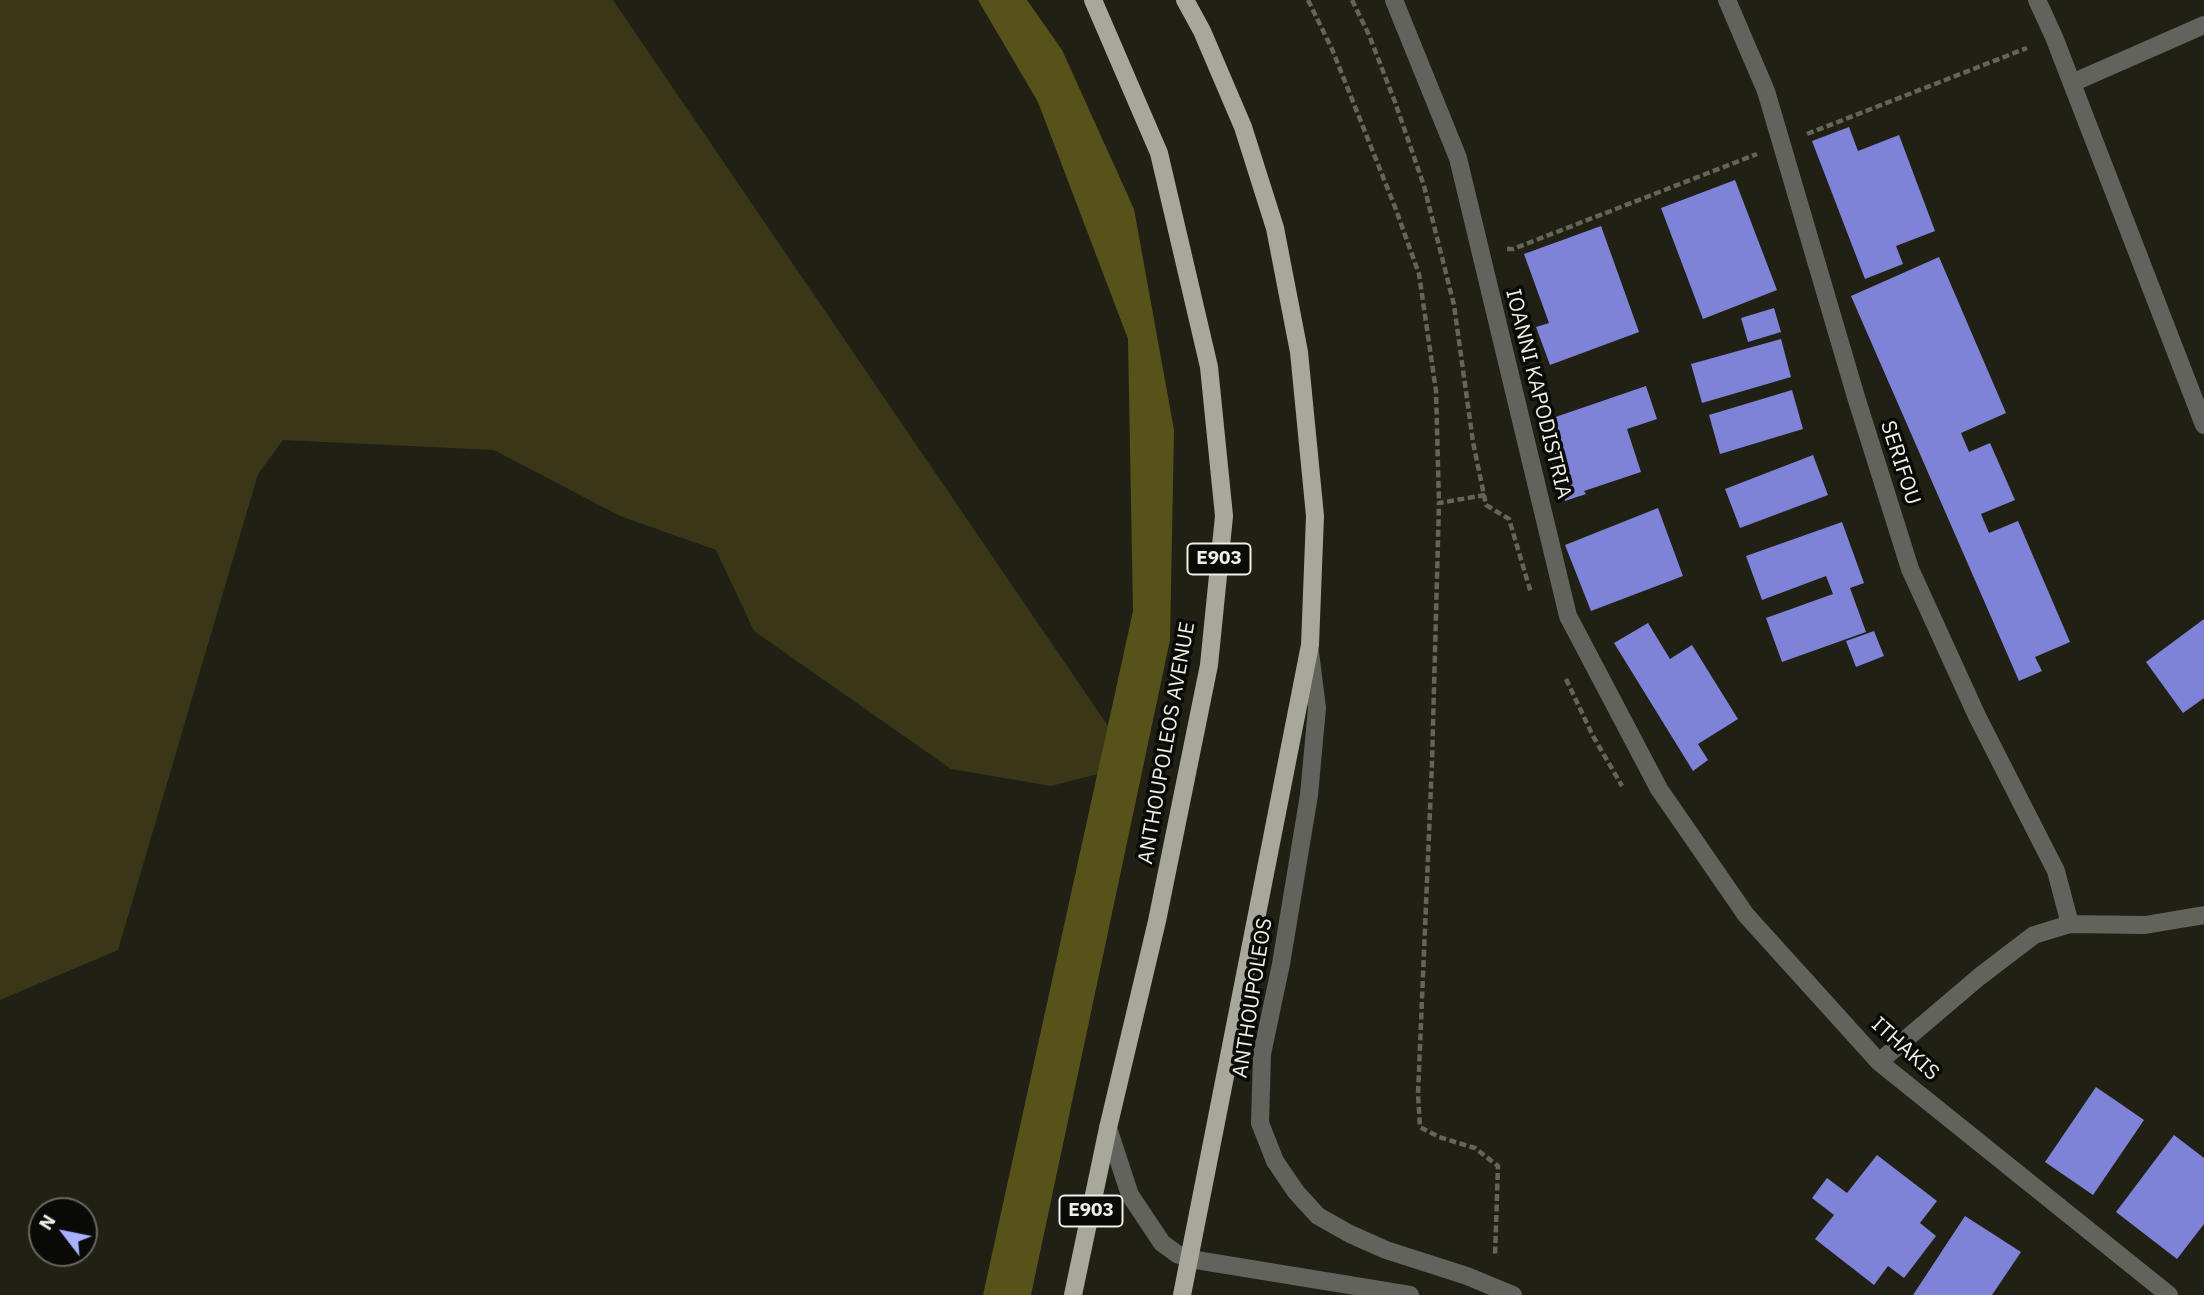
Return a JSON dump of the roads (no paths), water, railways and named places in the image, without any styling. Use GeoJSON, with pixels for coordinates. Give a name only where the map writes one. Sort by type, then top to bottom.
{"type":"FeatureCollection","features":[{"type":"Feature","properties":{"kind":"main road","name":"ANTHOUPOLEOS AVENUE"},"geometry":{"type":"LineString","coordinates":[[1073,1295],[1108,1128],[1157,921],[1209,665],[1224,516],[1209,367],[1159,153],[1093,0]]}},
{"type":"Feature","properties":{"kind":"main road"},"geometry":{"type":"LineString","coordinates":[[1182,1295],[1310,645],[1315,516],[1299,352],[1275,228],[1243,127],[1202,31],[1185,0]]}},
{"type":"Feature","properties":{"kind":"street","name":"IOANNI KAPODISTRIA"},"geometry":{"type":"LineString","coordinates":[[1394,0],[1458,159],[1568,616],[1659,789]]}},
{"type":"Feature","properties":{"kind":"street","name":"SERIFOU"},"geometry":{"type":"LineString","coordinates":[[1727,0],[1766,91],[1910,569],[1977,716],[2056,872],[2070,924]]}},
{"type":"Feature","properties":{"kind":"street"},"geometry":{"type":"LineString","coordinates":[[2037,0],[2072,83],[2204,425]]}},
{"type":"Feature","properties":{"kind":"street"},"geometry":{"type":"LineString","coordinates":[[2072,83],[2204,25]]}},
{"type":"Feature","properties":{"kind":"street","name":"ANTHOUPOLEOS"},"geometry":{"type":"LineString","coordinates":[[1310,645],[1317,708],[1309,795],[1262,1054],[1259,1123],[1275,1161],[1296,1192],[1318,1216],[1386,1250],[1467,1276],[1513,1295]]}},
{"type":"Feature","properties":{"kind":"street","name":"ITHAKIS"},"geometry":{"type":"LineString","coordinates":[[1659,789],[1746,915],[1880,1062],[2169,1295]]}},
{"type":"Feature","properties":{"kind":"street"},"geometry":{"type":"LineString","coordinates":[[1880,1062],[2034,934],[2070,924],[2144,925],[2204,915]]}},
{"type":"Feature","properties":{"kind":"street"},"geometry":{"type":"LineString","coordinates":[[1108,1128],[1130,1195],[1162,1243],[1177,1254],[1190,1259],[1409,1295]]}}]}
